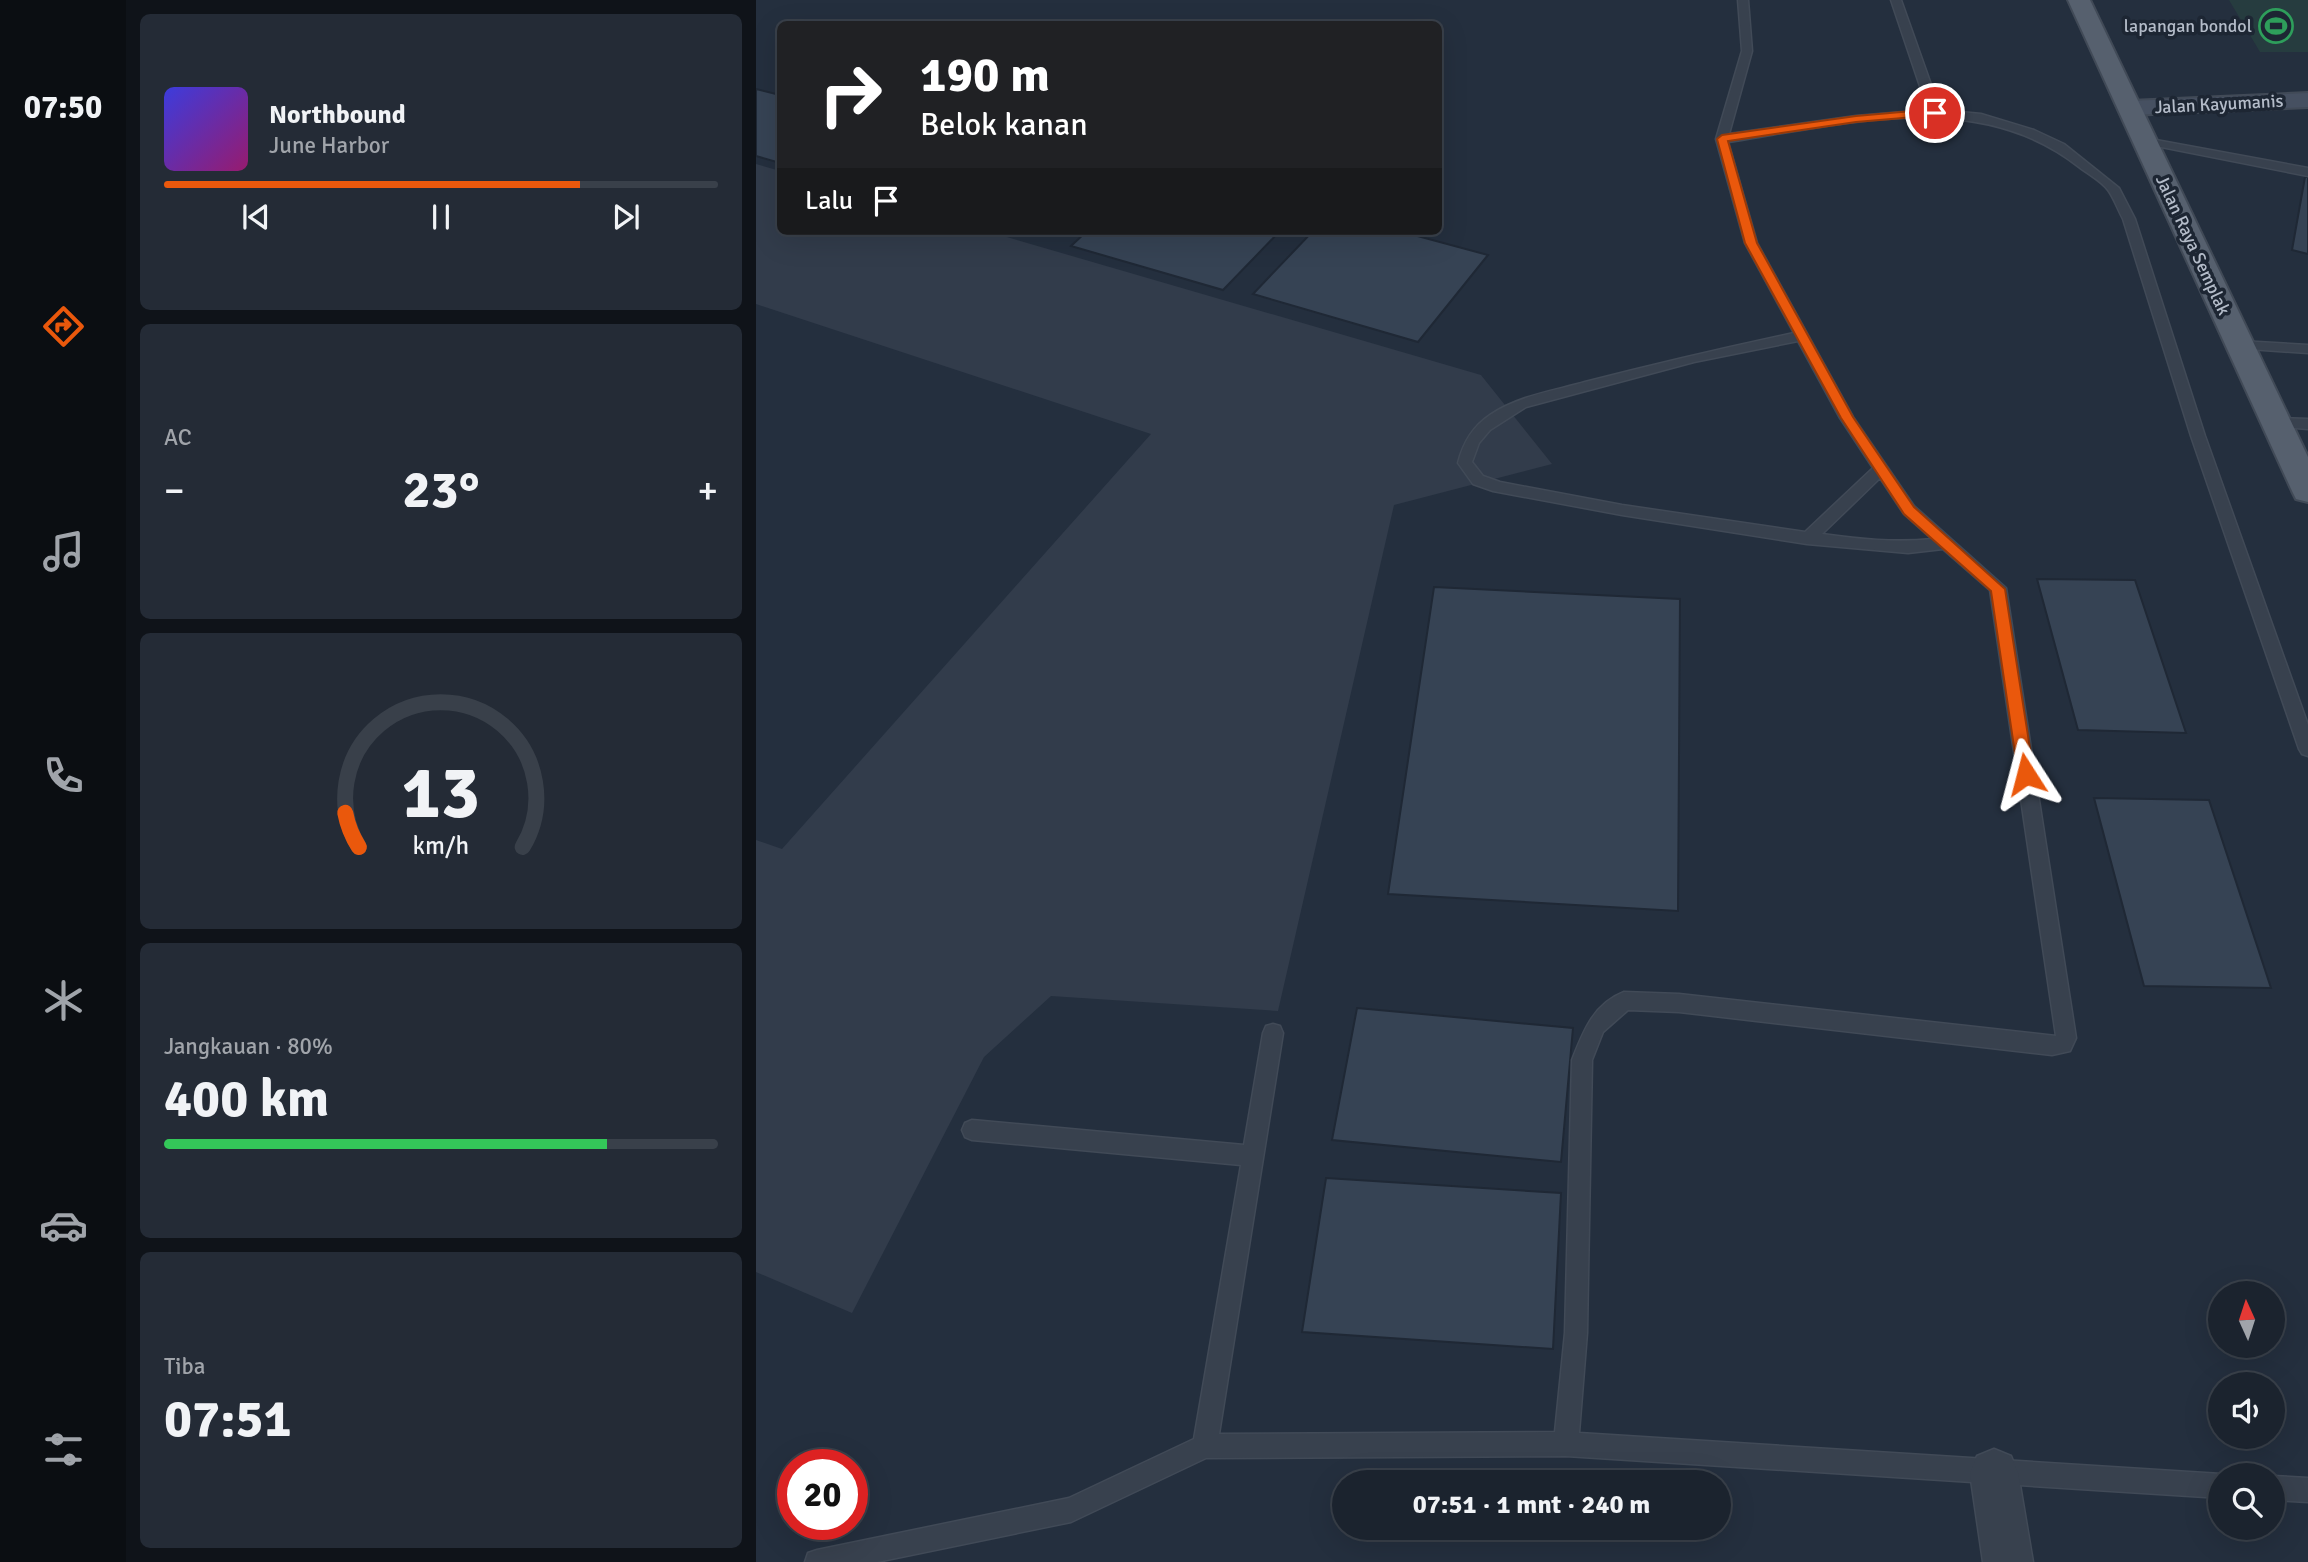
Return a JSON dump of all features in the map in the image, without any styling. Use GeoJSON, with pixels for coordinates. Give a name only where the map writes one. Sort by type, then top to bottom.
{"type":"FeatureCollection","features":[{"type":"Feature","properties":{"kind":"main road","name":"Jalan Raya Semplak"},"geometry":{"type":"LineString","coordinates":[[2079,0],[2308,491]]}},
{"type":"Feature","properties":{"kind":"street","name":"Jalan Kayumanis"},"geometry":{"type":"LineString","coordinates":[[2130,108],[2308,100]]}},
{"type":"Feature","properties":{"kind":"street"},"geometry":{"type":"LineString","coordinates":[[1994,1473],[2008,1562]]}},
{"type":"Feature","properties":{"kind":"lane"},"geometry":{"type":"LineString","coordinates":[[1566,1444],[1576,1333],[1582,1060],[1595,1026],[1624,1001],[1679,1003],[2052,1046],[2063,1044],[2066,1038],[1998,589],[1909,510],[1847,418],[1751,243],[1722,139],[1747,51],[1743,0]]}},
{"type":"Feature","properties":{"kind":"lane"},"geometry":{"type":"LineString","coordinates":[[1896,0],[1935,113]]}},
{"type":"Feature","properties":{"kind":"lane"},"geometry":{"type":"LineString","coordinates":[[1722,139],[1856,119],[1935,113],[1980,117],[2029,132],[2060,146],[2113,188],[2129,219],[2198,436],[2308,749]]}},
{"type":"Feature","properties":{"kind":"lane"},"geometry":{"type":"LineString","coordinates":[[2145,141],[2308,172]]}},
{"type":"Feature","properties":{"kind":"lane"},"geometry":{"type":"LineString","coordinates":[[1802,336],[1694,358],[1521,404],[1500,414],[1479,430],[1468,447],[1465,463],[1478,480],[1498,487],[1622,510],[1807,539],[1908,547],[1946,543]]}},
{"type":"Feature","properties":{"kind":"lane"},"geometry":{"type":"LineString","coordinates":[[2240,345],[2308,349]]}},
{"type":"Feature","properties":{"kind":"lane"},"geometry":{"type":"LineString","coordinates":[[2276,423],[2308,424]]}},
{"type":"Feature","properties":{"kind":"lane"},"geometry":{"type":"LineString","coordinates":[[1807,539],[1881,469]]}},
{"type":"Feature","properties":{"kind":"lane"},"geometry":{"type":"LineString","coordinates":[[1205,1446],[1273,1033]]}},
{"type":"Feature","properties":{"kind":"lane"},"geometry":{"type":"LineString","coordinates":[[972,1130],[1253,1156]]}},
{"type":"Feature","properties":{"kind":"lane"},"geometry":{"type":"LineString","coordinates":[[817,1562],[1071,1510],[1205,1446],[1566,1444],[2208,1485]]}},
{"type":"Feature","properties":{"kind":"lane"},"geometry":{"type":"LineString","coordinates":[[2285,1489],[2308,1490]]}},
{"type":"Feature","properties":{"kind":"shaded area"},"geometry":{"type":"Polygon","coordinates":[[[756,164],[777,170],[777,235],[1000,235],[1481,375],[1552,464],[1394,505],[1278,1011],[1051,996],[984,1057],[852,1313],[756,1272],[756,840],[782,849],[1151,434],[756,304],[756,164]]]}},
{"type":"Feature","properties":{"kind":"green space","name":"lapangan bondol"},"geometry":{"type":"Polygon","coordinates":[[[2229,0],[2308,0],[2308,52],[2260,52],[2229,0]]]}},
{"type":"Feature","properties":{"kind":"building"},"geometry":{"type":"Polygon","coordinates":[[[756,89],[777,94],[777,162],[756,156],[756,89]]]}},
{"type":"Feature","properties":{"kind":"building"},"geometry":{"type":"Polygon","coordinates":[[[2305,177],[2308,177],[2308,254],[2292,250],[2305,177]]]}},
{"type":"Feature","properties":{"kind":"building"},"geometry":{"type":"Polygon","coordinates":[[[1083,235],[1276,235],[1223,290],[1071,246],[1083,235]]]}},
{"type":"Feature","properties":{"kind":"building"},"geometry":{"type":"Polygon","coordinates":[[[1309,235],[1414,235],[1488,255],[1418,342],[1253,294],[1309,235]]]}},
{"type":"Feature","properties":{"kind":"building"},"geometry":{"type":"Polygon","coordinates":[[[2037,579],[2135,580],[2186,733],[2078,730],[2037,579]]]}},
{"type":"Feature","properties":{"kind":"building"},"geometry":{"type":"Polygon","coordinates":[[[1434,587],[1680,599],[1678,911],[1388,894],[1434,587]]]}},
{"type":"Feature","properties":{"kind":"building"},"geometry":{"type":"Polygon","coordinates":[[[2094,798],[2209,800],[2271,988],[2144,986],[2094,798]]]}},
{"type":"Feature","properties":{"kind":"building"},"geometry":{"type":"Polygon","coordinates":[[[1357,1008],[1573,1028],[1561,1162],[1332,1140],[1357,1008]]]}},
{"type":"Feature","properties":{"kind":"building"},"geometry":{"type":"Polygon","coordinates":[[[1326,1178],[1561,1193],[1553,1349],[1302,1332],[1326,1178]]]}},
{"type":"Feature","properties":{"kind":"place","name":"lapangan bondol"},"geometry":{"type":"Point","coordinates":[2276,26]}},
{"type":"Feature","properties":{"kind":"route"},"geometry":{"type":"LineString","coordinates":[[1935,113],[1856,119],[1722,139],[1751,243],[1847,418],[1909,510],[1998,589],[2026,774]]}}]}
